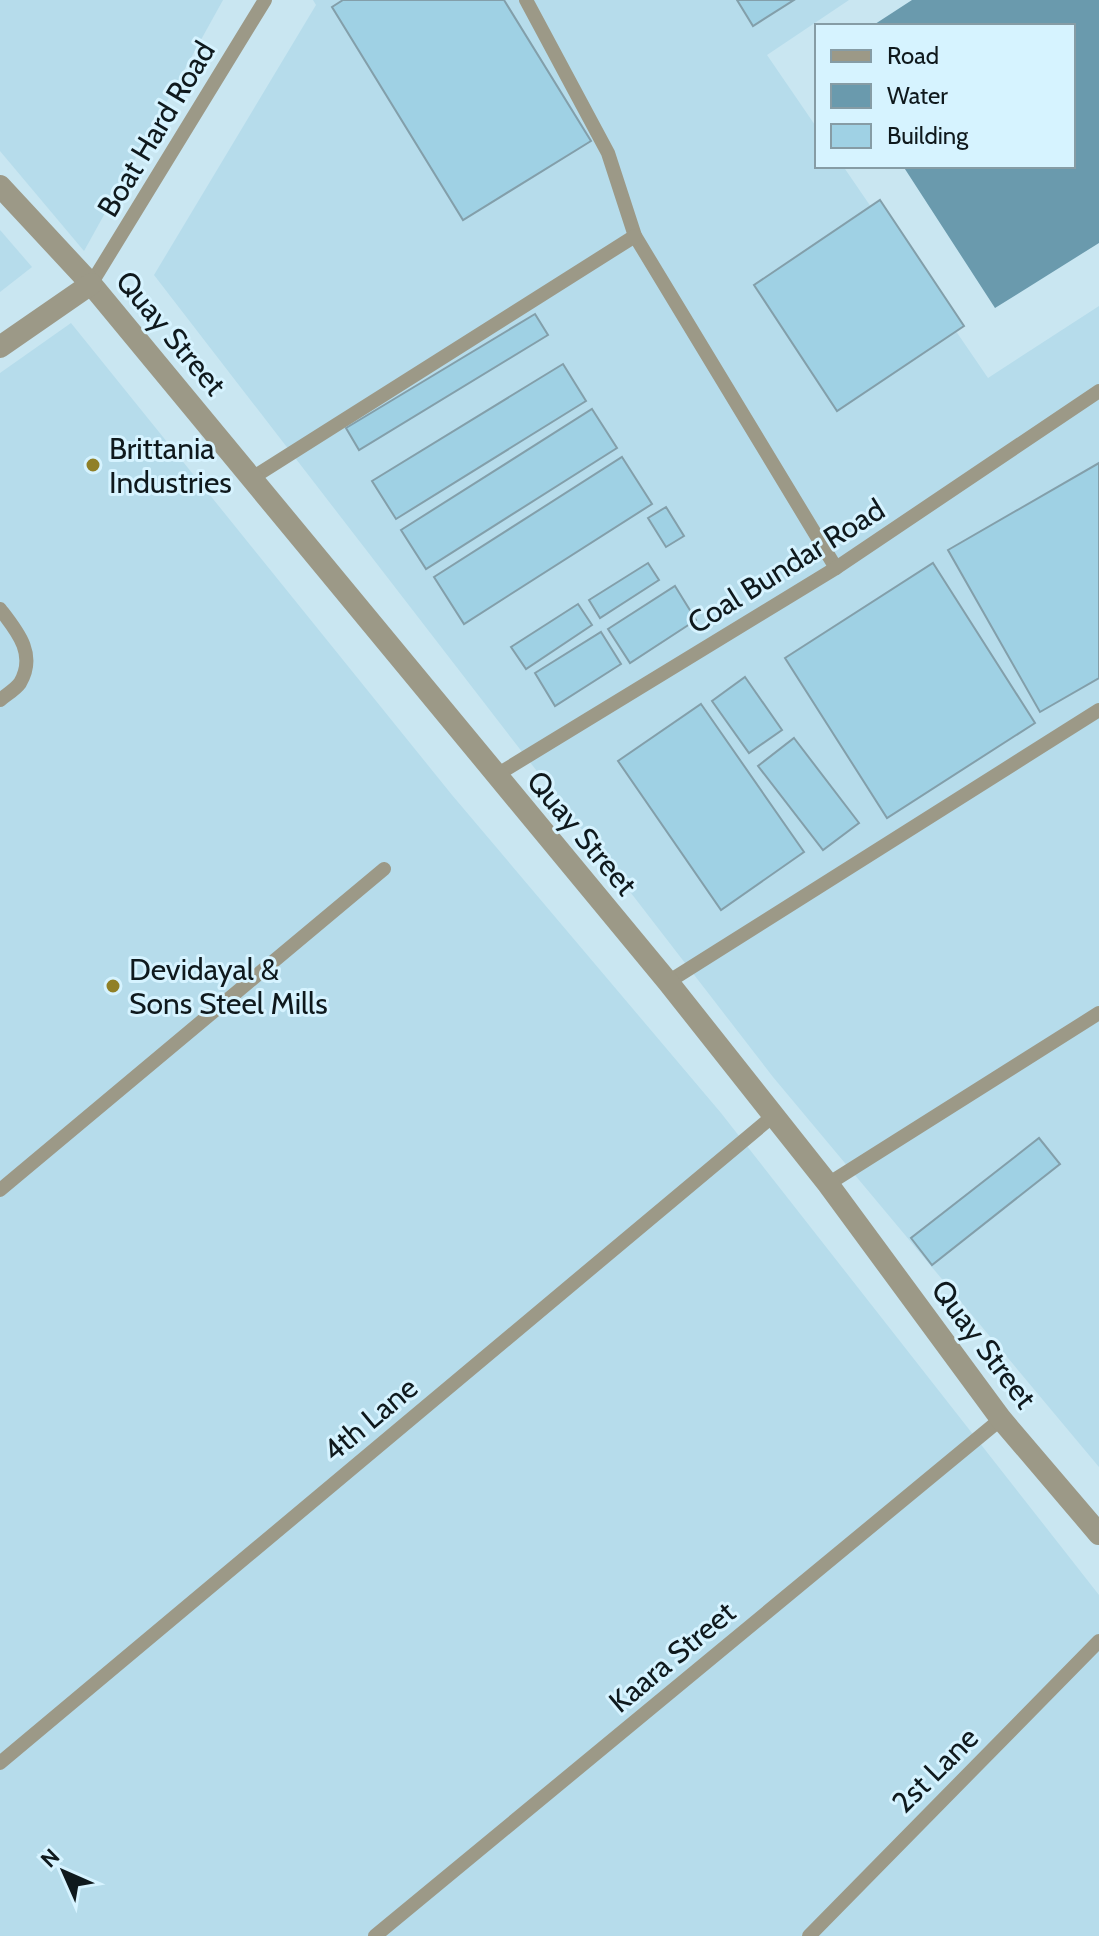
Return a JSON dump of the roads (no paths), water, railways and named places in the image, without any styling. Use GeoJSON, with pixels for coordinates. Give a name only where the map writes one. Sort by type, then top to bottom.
{"type":"FeatureCollection","features":[{"type":"Feature","properties":{"kind":"street","name":"Quay Street"},"geometry":{"type":"LineString","coordinates":[[0,186],[91,284],[668,982],[828,1184],[1001,1419],[1099,1534]]}},
{"type":"Feature","properties":{"kind":"street"},"geometry":{"type":"LineString","coordinates":[[0,347],[91,284]]}},
{"type":"Feature","properties":{"kind":"lane","name":"Boat Hard Road"},"geometry":{"type":"LineString","coordinates":[[91,284],[265,0]]}},
{"type":"Feature","properties":{"kind":"lane"},"geometry":{"type":"LineString","coordinates":[[526,0],[608,153],[635,236],[836,568]]}},
{"type":"Feature","properties":{"kind":"lane"},"geometry":{"type":"LineString","coordinates":[[252,478],[635,236]]}},
{"type":"Feature","properties":{"kind":"lane","name":"Coal Bundar Road"},"geometry":{"type":"LineString","coordinates":[[495,776],[836,568],[1099,391]]}},
{"type":"Feature","properties":{"kind":"lane"},"geometry":{"type":"LineString","coordinates":[[0,609],[19,634],[28,654],[19,683],[0,700]]}},
{"type":"Feature","properties":{"kind":"lane"},"geometry":{"type":"LineString","coordinates":[[668,982],[1099,710]]}},
{"type":"Feature","properties":{"kind":"lane"},"geometry":{"type":"LineString","coordinates":[[0,1190],[384,869]]}},
{"type":"Feature","properties":{"kind":"lane"},"geometry":{"type":"LineString","coordinates":[[828,1184],[1099,1013]]}},
{"type":"Feature","properties":{"kind":"lane","name":"4th Lane"},"geometry":{"type":"LineString","coordinates":[[0,1763],[773,1116]]}},
{"type":"Feature","properties":{"kind":"lane","name":"Kaara Street"},"geometry":{"type":"LineString","coordinates":[[375,1936],[1001,1419]]}},
{"type":"Feature","properties":{"kind":"lane","name":"2st Lane"},"geometry":{"type":"LineString","coordinates":[[809,1936],[1099,1641]]}},
{"type":"Feature","properties":{"kind":"water"},"geometry":{"type":"Polygon","coordinates":[[[912,0],[1099,0],[1099,243],[995,308],[904,168],[1075,168],[1075,24],[875,24],[912,0]]]}},
{"type":"Feature","properties":{"kind":"place","name":"Brittania Industries"},"geometry":{"type":"Point","coordinates":[93,465]}},
{"type":"Feature","properties":{"kind":"place","name":"Devidayal & Sons Steel Mills"},"geometry":{"type":"Point","coordinates":[113,986]}}]}
